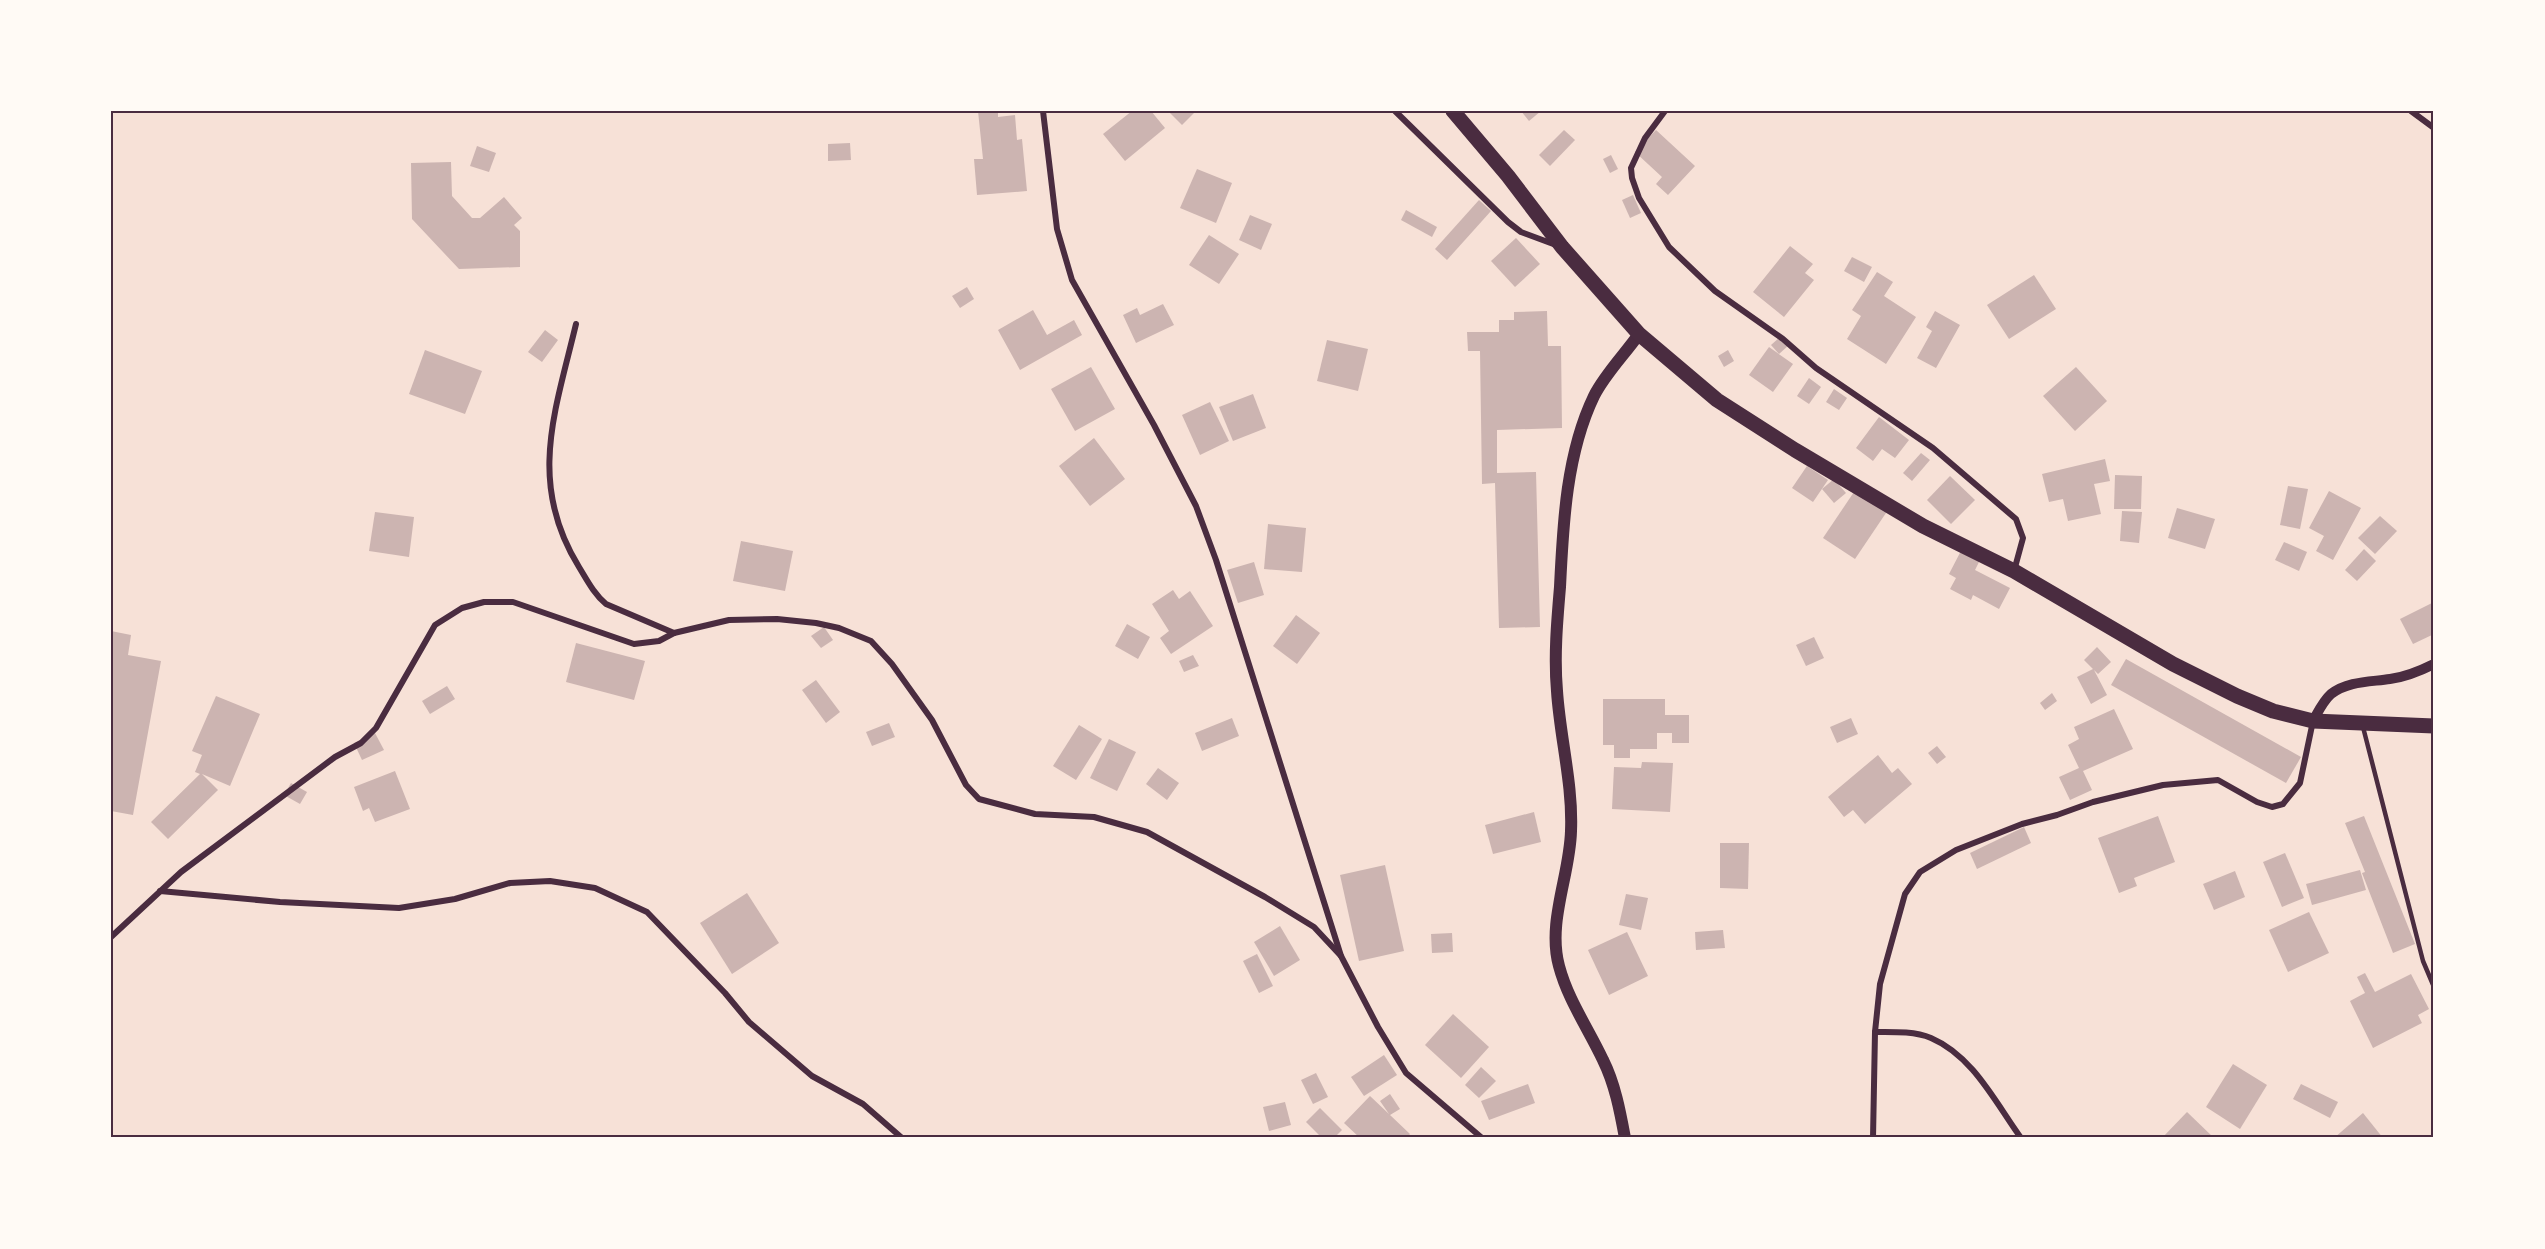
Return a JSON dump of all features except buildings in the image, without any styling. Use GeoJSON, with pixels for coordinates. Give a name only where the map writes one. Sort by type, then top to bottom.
{"type":"FeatureCollection","features":[{"type":"Feature","properties":{"kind":"main road"},"geometry":{"type":"LineString","coordinates":[[1454,111],[1508,176],[1562,247],[1639,334],[1718,400],[1796,450],[1923,526],[2014,571],[2173,664],[2273,711],[2313,721],[2434,726]]}},
{"type":"Feature","properties":{"kind":"main road"},"geometry":{"type":"LineString","coordinates":[[1625,1138],[1616,1094],[1604,1060],[1573,1005],[1558,964],[1556,935],[1571,832],[1570,788],[1559,717],[1555,655],[1569,483],[1581,432],[1594,395],[1639,334]]}},
{"type":"Feature","properties":{"kind":"street"},"geometry":{"type":"LineString","coordinates":[[1043,111],[1057,229],[1072,280],[1154,425],[1196,506],[1216,560],[1341,956],[1378,1027],[1406,1073],[1482,1138]]}},
{"type":"Feature","properties":{"kind":"street"},"geometry":{"type":"LineString","coordinates":[[1395,111],[1508,222],[1521,232],[1562,247]]}},
{"type":"Feature","properties":{"kind":"street"},"geometry":{"type":"LineString","coordinates":[[1665,111],[1645,138],[1631,168],[1639,198],[1669,247],[1715,291],[1783,339],[1816,368],[1933,448],[2016,519],[2024,538],[2014,571]]}},
{"type":"Feature","properties":{"kind":"street"},"geometry":{"type":"LineString","coordinates":[[2410,111],[2434,128]]}},
{"type":"Feature","properties":{"kind":"street"},"geometry":{"type":"LineString","coordinates":[[576,324],[550,439],[549,488],[555,515],[569,552],[598,598],[606,604],[674,633]]}},
{"type":"Feature","properties":{"kind":"street"},"geometry":{"type":"LineString","coordinates":[[111,937],[181,872],[336,757],[361,743],[381,721],[435,625],[462,608],[484,602],[513,602],[634,644],[659,641],[674,633],[729,620],[777,619],[816,623],[858,634],[871,641],[892,664],[932,720],[966,785],[979,799],[1035,814],[1094,817],[1147,832],[1265,897],[1314,927],[1341,956]]}},
{"type":"Feature","properties":{"kind":"street"},"geometry":{"type":"LineString","coordinates":[[1873,1138],[1875,1032],[1880,984],[1905,894],[1920,872],[1956,850],[2022,824],[2093,802],[2163,785],[2218,780],[2257,802],[2272,807],[2283,804],[2301,783],[2313,721],[2331,695],[2343,687],[2391,679],[2417,672],[2434,664]]}},
{"type":"Feature","properties":{"kind":"street"},"geometry":{"type":"LineString","coordinates":[[160,891],[280,902],[399,908],[455,899],[510,883],[550,880],[595,888],[647,912],[725,993],[749,1022],[812,1076],[862,1104],[902,1138]]}},
{"type":"Feature","properties":{"kind":"street"},"geometry":{"type":"LineString","coordinates":[[1875,1032],[1898,1032],[1929,1037],[1955,1052],[1973,1069],[2020,1138]]}},
{"type":"Feature","properties":{"kind":"lane"},"geometry":{"type":"LineString","coordinates":[[2362,724],[2423,961],[2434,987]]}}]}
